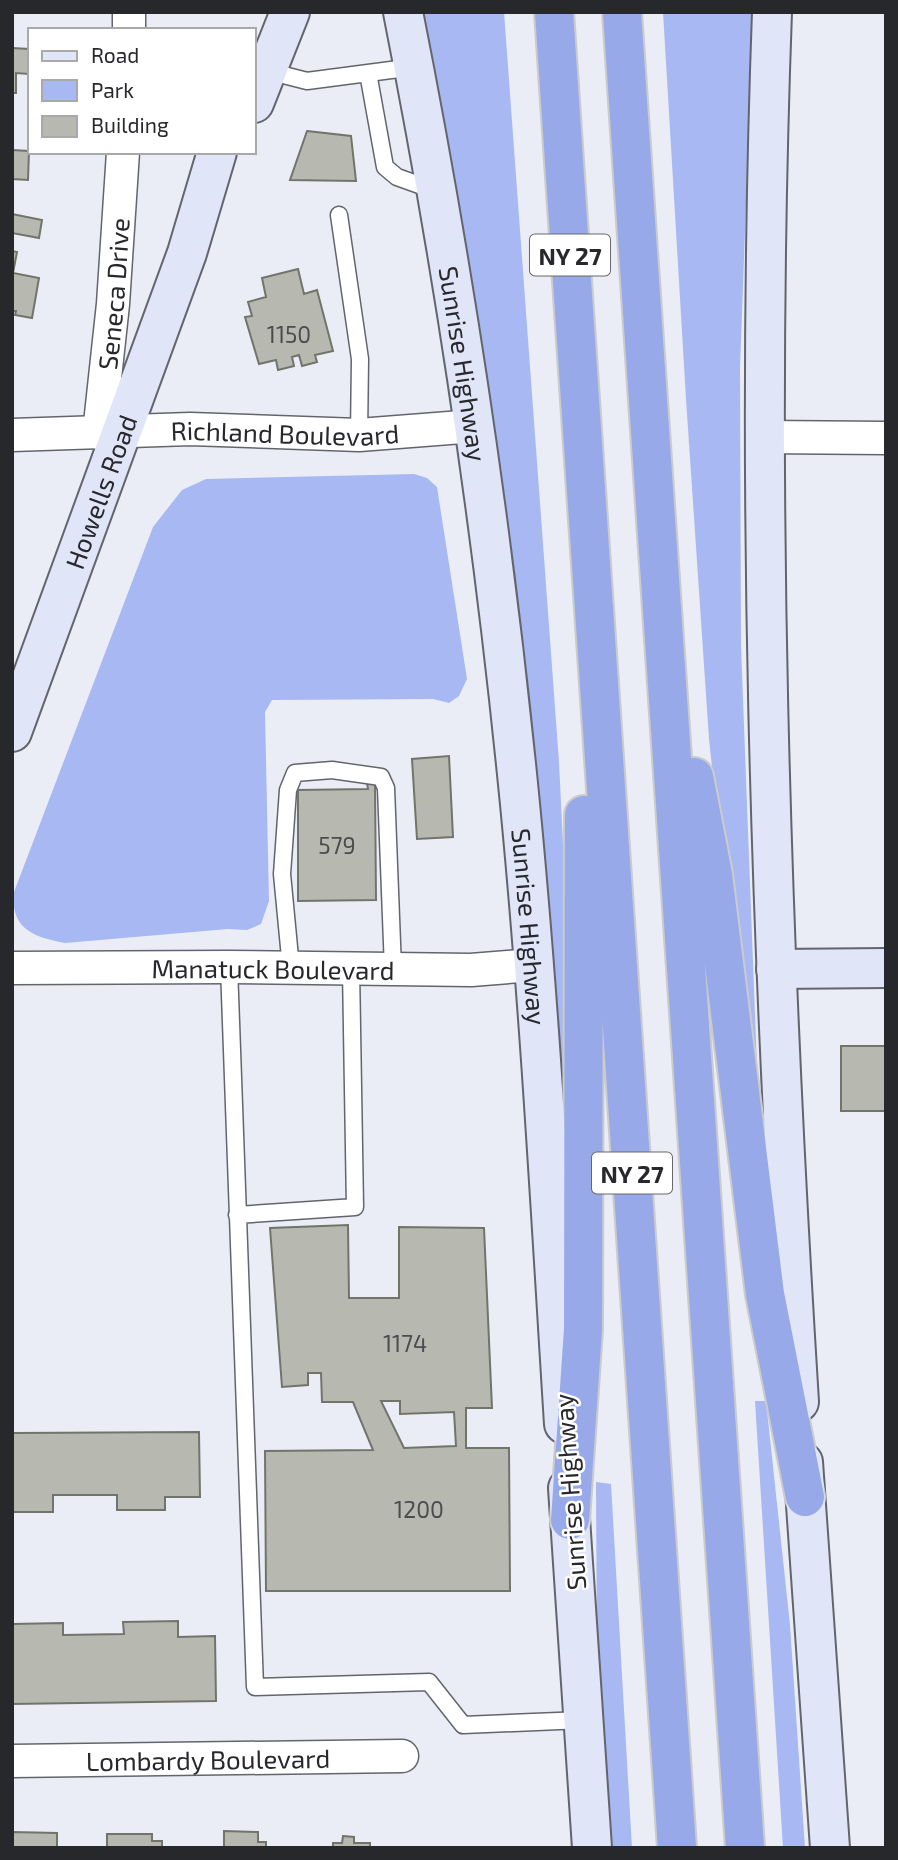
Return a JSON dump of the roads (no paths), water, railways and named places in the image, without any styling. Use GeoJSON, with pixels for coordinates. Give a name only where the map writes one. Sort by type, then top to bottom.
{"type":"FeatureCollection","features":[{"type":"Feature","properties":{"kind":"highway","name":"NY 27"},"geometry":{"type":"LineString","coordinates":[[554,12],[677,1848]]}},
{"type":"Feature","properties":{"kind":"highway","name":"NY 27"},"geometry":{"type":"LineString","coordinates":[[622,12],[745,1848]]}},
{"type":"Feature","properties":{"kind":"highway"},"geometry":{"type":"LineString","coordinates":[[570,1520],[583,1329],[586,498]]}},
{"type":"Feature","properties":{"kind":"highway"},"geometry":{"type":"LineString","coordinates":[[663,617],[713,875],[765,1294],[805,1497]]}},
{"type":"Feature","properties":{"kind":"main road"},"geometry":{"type":"LineString","coordinates":[[256,29],[262,12]]}},
{"type":"Feature","properties":{"kind":"main road"},"geometry":{"type":"LineString","coordinates":[[261,87],[290,12]]}},
{"type":"Feature","properties":{"kind":"main road","name":"Sunrise Highway"},"geometry":{"type":"LineString","coordinates":[[403,12],[475,426],[512,721],[534,965],[592,1848]]}},
{"type":"Feature","properties":{"kind":"main road"},"geometry":{"type":"LineString","coordinates":[[772,12],[764,437],[767,692],[784,1171],[830,1848]]}},
{"type":"Feature","properties":{"kind":"main road","name":"Howells Road"},"geometry":{"type":"LineString","coordinates":[[187,253],[216,154]]}},
{"type":"Feature","properties":{"kind":"main road","name":"Howells Road"},"geometry":{"type":"LineString","coordinates":[[12,732],[111,433],[231,154]]}},
{"type":"Feature","properties":{"kind":"main road"},"geometry":{"type":"LineString","coordinates":[[776,970],[886,968]]}},
{"type":"Feature","properties":{"kind":"street","name":"Seneca Drive"},"geometry":{"type":"LineString","coordinates":[[111,433],[113,304],[123,154]]}},
{"type":"Feature","properties":{"kind":"street","name":"Richland Boulevard"},"geometry":{"type":"LineString","coordinates":[[12,435],[190,429],[359,435],[475,426]]}},
{"type":"Feature","properties":{"kind":"street"},"geometry":{"type":"LineString","coordinates":[[764,437],[886,438]]}},
{"type":"Feature","properties":{"kind":"street","name":"Manatuck Boulevard"},"geometry":{"type":"LineString","coordinates":[[12,968],[471,970],[534,965]]}},
{"type":"Feature","properties":{"kind":"street","name":"Lombardy Boulevard"},"geometry":{"type":"LineString","coordinates":[[12,1761],[402,1756]]}},
{"type":"Feature","properties":{"kind":"lane"},"geometry":{"type":"LineString","coordinates":[[261,87],[414,67]]}},
{"type":"Feature","properties":{"kind":"lane"},"geometry":{"type":"LineString","coordinates":[[368,74],[385,167],[397,177],[436,191]]}},
{"type":"Feature","properties":{"kind":"lane"},"geometry":{"type":"LineString","coordinates":[[339,215],[360,359],[359,435]]}},
{"type":"Feature","properties":{"kind":"lane"},"geometry":{"type":"LineString","coordinates":[[290,968],[282,874],[288,790],[295,774],[332,770],[381,777],[386,788],[393,970]]}},
{"type":"Feature","properties":{"kind":"lane"},"geometry":{"type":"LineString","coordinates":[[229,967],[255,1687],[429,1682],[463,1725],[583,1720]]}},
{"type":"Feature","properties":{"kind":"lane"},"geometry":{"type":"LineString","coordinates":[[237,1215],[355,1207],[351,969]]}}]}
